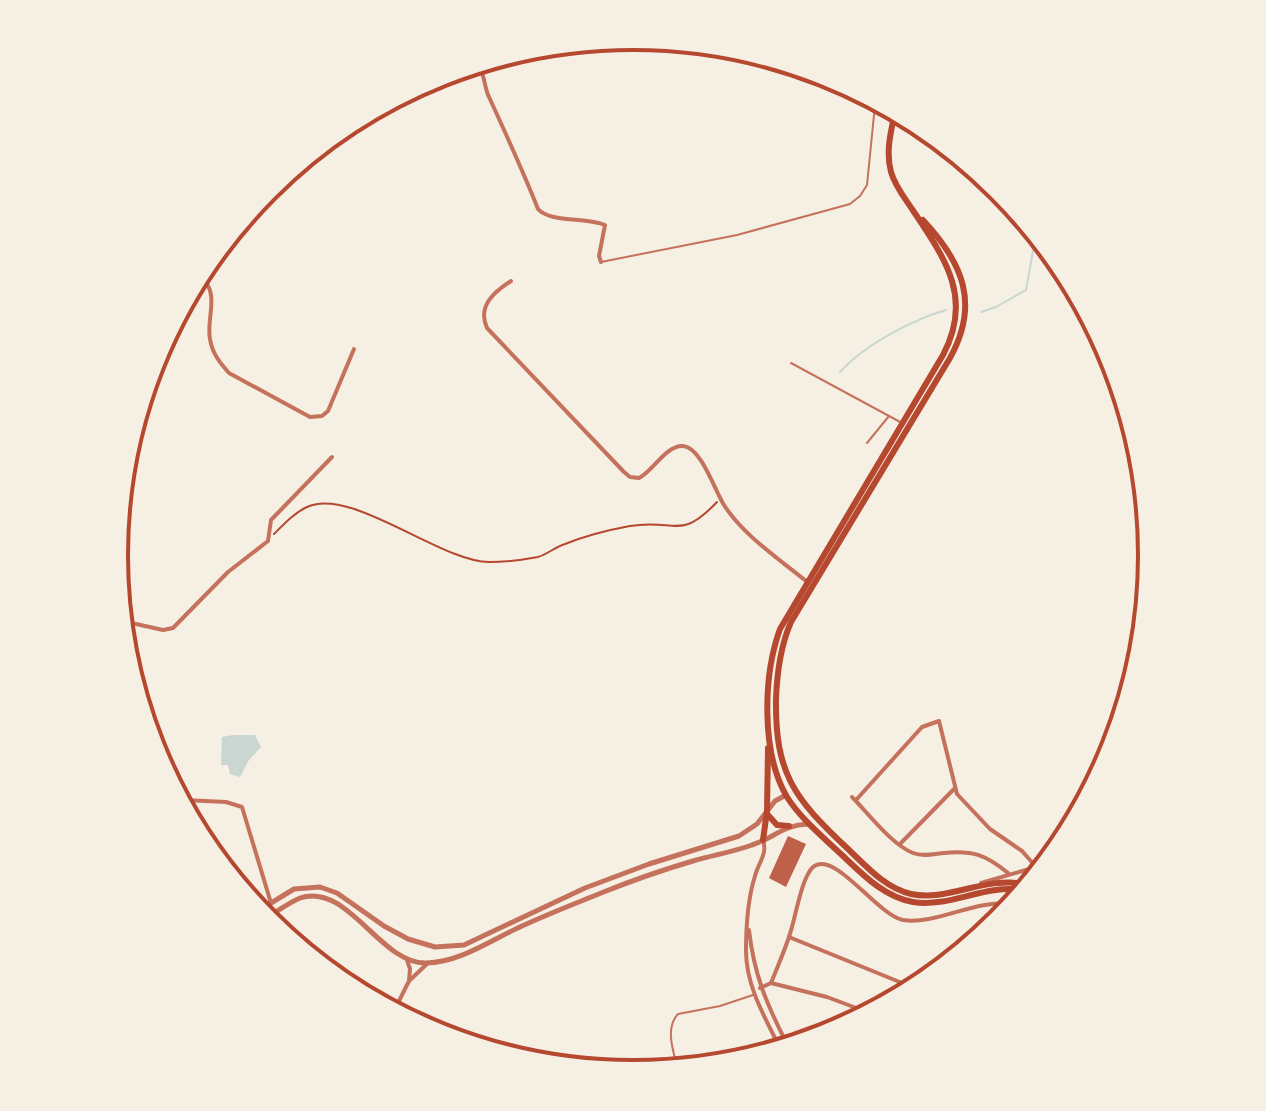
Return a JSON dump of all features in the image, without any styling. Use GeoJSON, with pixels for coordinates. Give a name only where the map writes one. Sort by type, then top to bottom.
{"type":"FeatureCollection","features":[{"type":"Feature","properties":{"kind":"main road"},"geometry":{"type":"LineString","coordinates":[[763,840],[767,811],[769,683],[773,649],[785,618],[948,345],[955,327],[957,305],[948,266],[896,186],[889,165],[893,122]]}},
{"type":"Feature","properties":{"kind":"main road"},"geometry":{"type":"LineString","coordinates":[[813,816],[790,782],[777,743],[777,683],[783,643],[796,613],[950,358],[960,339],[965,318],[965,291],[955,262],[932,229],[907,202]]}},
{"type":"Feature","properties":{"kind":"main road"},"geometry":{"type":"LineString","coordinates":[[769,736],[775,770],[786,795],[810,824],[869,879],[900,898],[933,903],[988,890],[1012,890]]}},
{"type":"Feature","properties":{"kind":"main road"},"geometry":{"type":"LineString","coordinates":[[786,795],[796,800],[867,867],[895,888],[933,895],[978,885],[1018,883]]}},
{"type":"Feature","properties":{"kind":"main road"},"geometry":{"type":"LineString","coordinates":[[767,811],[773,823],[789,826]]}},
{"type":"Feature","properties":{"kind":"street"},"geometry":{"type":"LineString","coordinates":[[483,73],[489,97],[538,209],[544,215],[587,219],[605,225],[599,256],[601,262]]}},
{"type":"Feature","properties":{"kind":"street"},"geometry":{"type":"LineString","coordinates":[[511,281],[493,296],[483,312],[487,328],[630,477],[643,476],[672,449],[688,447],[700,459],[721,499],[742,526],[806,581]]}},
{"type":"Feature","properties":{"kind":"street"},"geometry":{"type":"LineString","coordinates":[[207,285],[211,291],[209,335],[220,363],[229,373],[310,417],[322,416],[328,411],[354,349]]}},
{"type":"Feature","properties":{"kind":"street"},"geometry":{"type":"LineString","coordinates":[[132,623],[163,630],[173,628],[228,572],[268,541],[271,520],[332,457]]}},
{"type":"Feature","properties":{"kind":"street"},"geometry":{"type":"LineString","coordinates":[[1008,873],[983,855],[918,854],[900,844],[854,798],[922,727],[937,720],[941,725],[954,789],[990,829],[1022,851],[1033,864]]}},
{"type":"Feature","properties":{"kind":"street"},"geometry":{"type":"LineString","coordinates":[[900,844],[954,789]]}},
{"type":"Feature","properties":{"kind":"street"},"geometry":{"type":"LineString","coordinates":[[268,905],[301,887],[326,888],[346,898],[395,933],[435,947],[464,945],[585,888],[660,860],[739,836],[757,824],[775,801],[786,795]]}},
{"type":"Feature","properties":{"kind":"street"},"geometry":{"type":"LineString","coordinates":[[191,800],[226,802],[242,807],[271,903]]}},
{"type":"Feature","properties":{"kind":"street"},"geometry":{"type":"LineString","coordinates":[[276,912],[298,899],[318,897],[343,909],[405,958],[428,963],[458,957],[552,913],[613,889],[763,840],[789,826],[810,824]]}},
{"type":"Feature","properties":{"kind":"street"},"geometry":{"type":"LineString","coordinates":[[763,840],[766,848],[754,878],[746,963],[754,994],[776,1040]]}},
{"type":"Feature","properties":{"kind":"street"},"geometry":{"type":"LineString","coordinates":[[771,983],[807,877],[819,864],[826,863],[840,870],[882,910],[901,919],[922,919],[982,904],[999,904]]}},
{"type":"Feature","properties":{"kind":"street"},"geometry":{"type":"LineString","coordinates":[[978,885],[1030,868]]}},
{"type":"Feature","properties":{"kind":"street"},"geometry":{"type":"LineString","coordinates":[[748,926],[751,955],[760,988],[784,1038]]}},
{"type":"Feature","properties":{"kind":"street"},"geometry":{"type":"LineString","coordinates":[[385,944],[388,937],[395,933]]}},
{"type":"Feature","properties":{"kind":"street"},"geometry":{"type":"LineString","coordinates":[[789,937],[902,983]]}},
{"type":"Feature","properties":{"kind":"street"},"geometry":{"type":"LineString","coordinates":[[398,1003],[409,981],[428,963],[435,947]]}},
{"type":"Feature","properties":{"kind":"street"},"geometry":{"type":"LineString","coordinates":[[405,958],[410,969],[409,981]]}},
{"type":"Feature","properties":{"kind":"street"},"geometry":{"type":"LineString","coordinates":[[760,988],[771,983],[858,1009]]}},
{"type":"Feature","properties":{"kind":"street"},"geometry":{"type":"LineString","coordinates":[[764,1015],[770,1012]]}},
{"type":"Feature","properties":{"kind":"lane"},"geometry":{"type":"LineString","coordinates":[[601,262],[737,235],[850,204],[867,185],[874,112]]}},
{"type":"Feature","properties":{"kind":"lane"},"geometry":{"type":"LineString","coordinates":[[791,363],[902,423]]}},
{"type":"Feature","properties":{"kind":"lane"},"geometry":{"type":"LineString","coordinates":[[867,443],[889,416]]}},
{"type":"Feature","properties":{"kind":"lane"},"geometry":{"type":"LineString","coordinates":[[676,1059],[670,1028],[673,1018],[678,1014],[720,1006],[754,994]]}},
{"type":"Feature","properties":{"kind":"path"},"geometry":{"type":"LineString","coordinates":[[268,541],[306,507],[323,502],[399,527],[467,559],[506,561],[537,557],[563,544],[627,527],[652,524],[677,528],[691,525],[721,499]]}},
{"type":"Feature","properties":{"kind":"shaded area"},"geometry":{"type":"Polygon","coordinates":[[[255,735],[261,747],[240,777],[230,774],[228,765],[221,765],[222,737],[255,735]]]}},
{"type":"Feature","properties":{"kind":"building"},"geometry":{"type":"Polygon","coordinates":[[[788,836],[806,844],[786,887],[769,878],[788,836]]]}},
{"type":"Feature","properties":{"kind":"waterway"},"geometry":{"type":"LineString","coordinates":[[981,312],[1026,290],[1034,248]]}},
{"type":"Feature","properties":{"kind":"waterway"},"geometry":{"type":"LineString","coordinates":[[840,372],[862,352],[889,335],[946,310]]}}]}
